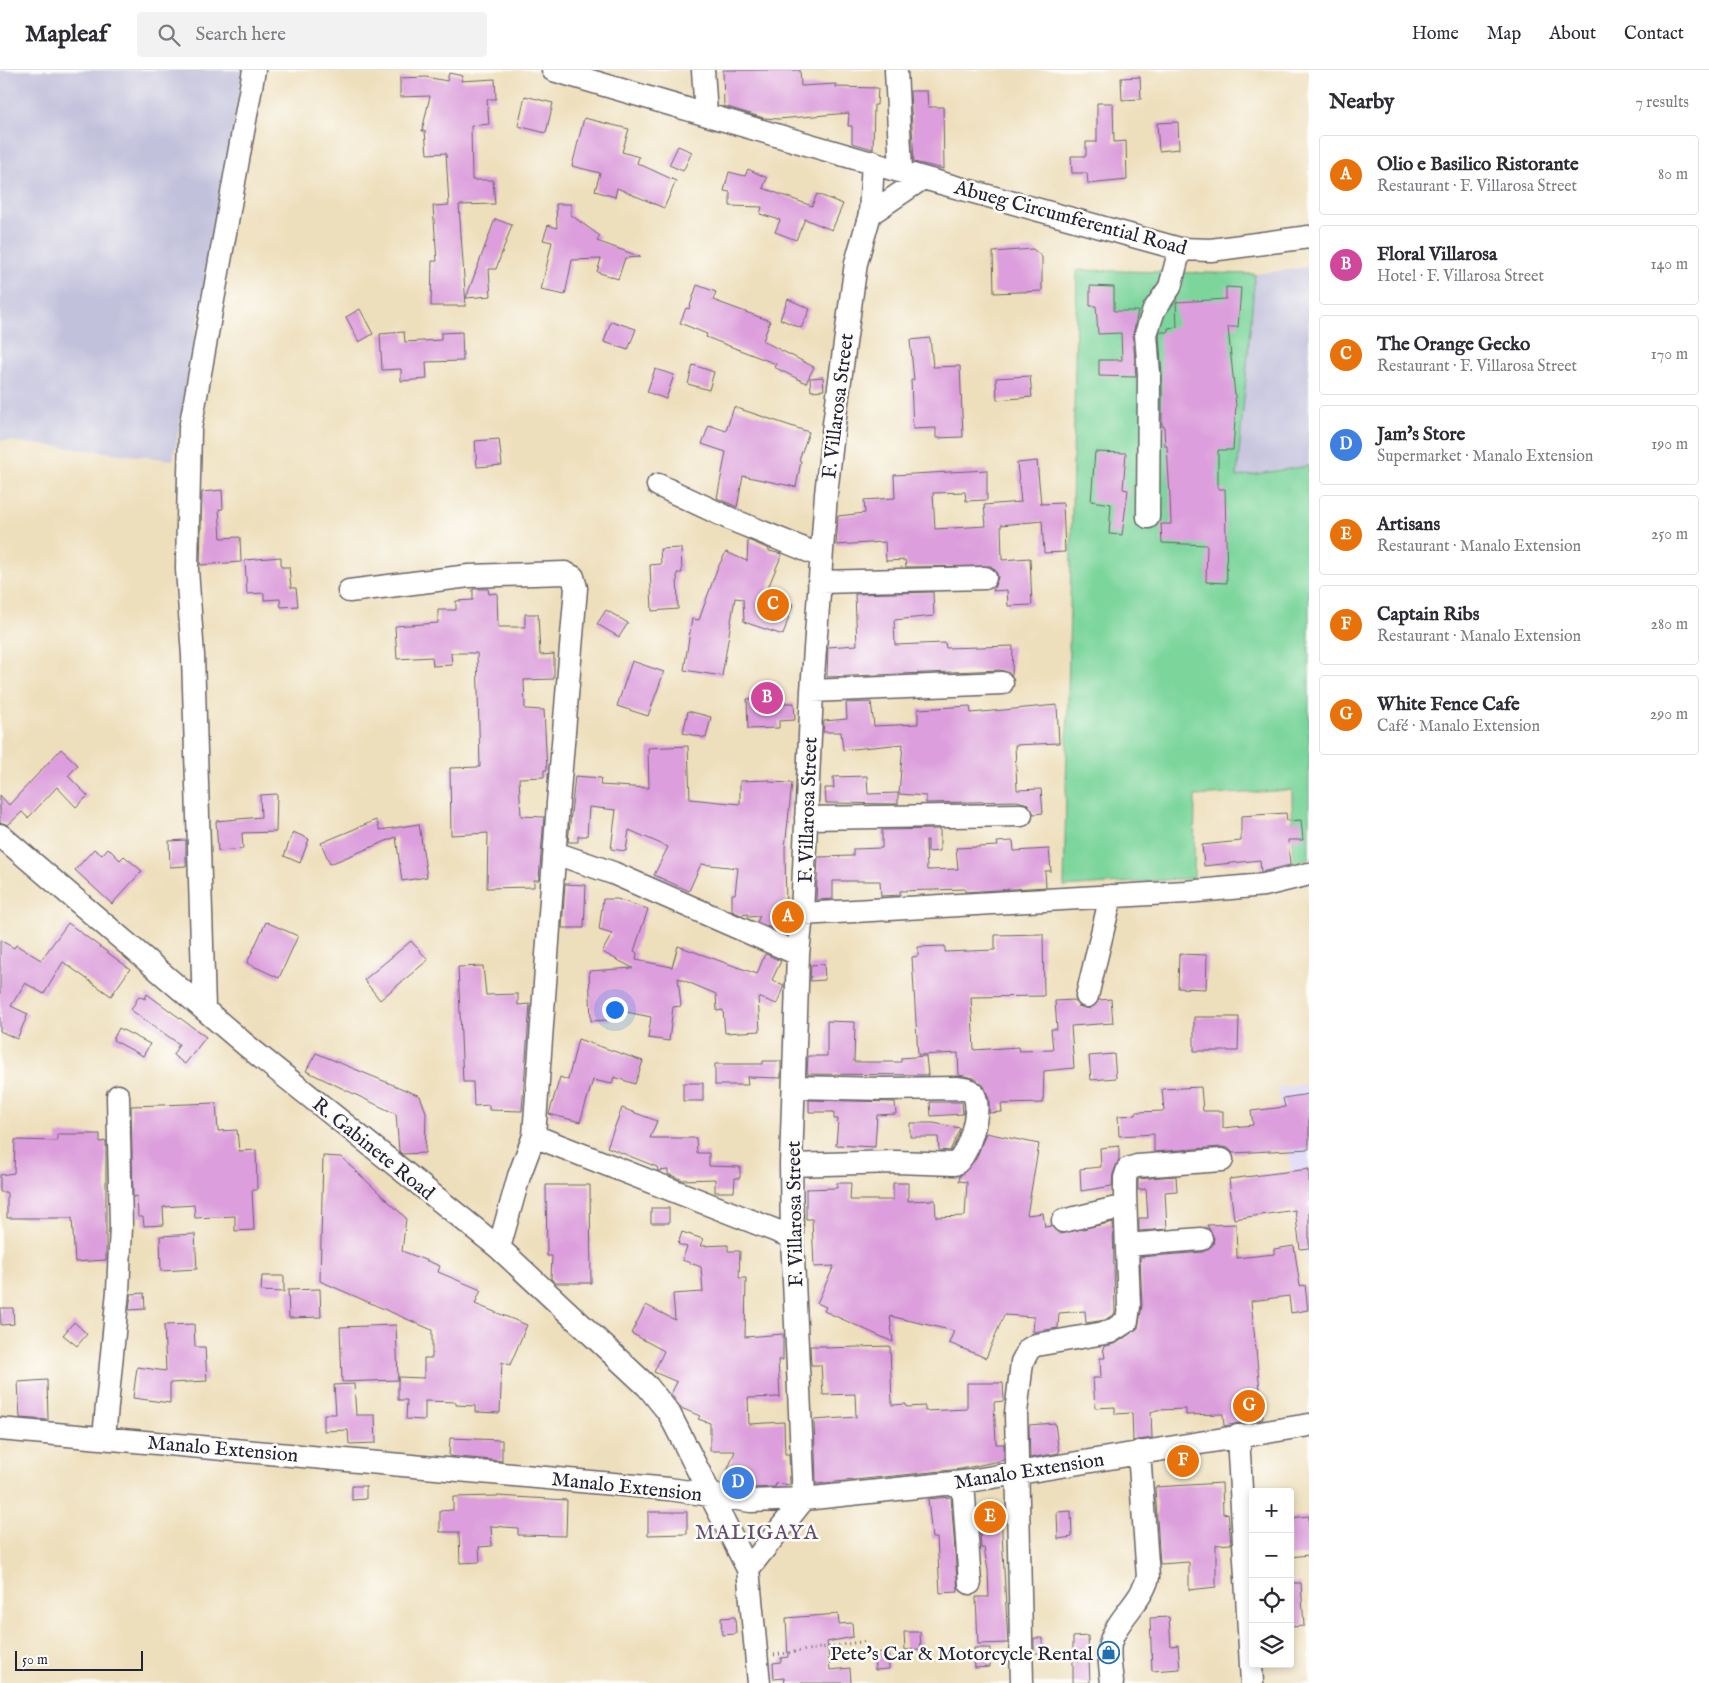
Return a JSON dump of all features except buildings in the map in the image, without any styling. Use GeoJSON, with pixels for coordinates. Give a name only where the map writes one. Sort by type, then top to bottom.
{"type":"FeatureCollection","features":[{"type":"Feature","properties":{"kind":"street"},"geometry":{"type":"LineString","coordinates":[[204,1008],[193,656],[187,569],[188,461],[190,429],[201,360],[254,70]]}},
{"type":"Feature","properties":{"kind":"street","name":"Abueg Circumferential Road"},"geometry":{"type":"LineString","coordinates":[[553,70],[617,79],[706,114],[923,178],[1180,249],[1211,250],[1309,237]]}},
{"type":"Feature","properties":{"kind":"street"},"geometry":{"type":"LineString","coordinates":[[703,70],[706,114]]}},
{"type":"Feature","properties":{"kind":"street"},"geometry":{"type":"LineString","coordinates":[[896,70],[901,170]]}},
{"type":"Feature","properties":{"kind":"street","name":"F. Villarosa Street"},"geometry":{"type":"LineString","coordinates":[[804,1499],[792,1237],[791,1165],[798,954],[802,914],[812,691],[821,556],[844,344],[856,263],[870,214],[873,162]]}},
{"type":"Feature","properties":{"kind":"street"},"geometry":{"type":"LineString","coordinates":[[870,214],[923,178]]}},
{"type":"Feature","properties":{"kind":"street"},"geometry":{"type":"LineString","coordinates":[[1148,517],[1149,374],[1146,334],[1154,310],[1170,287],[1180,249]]}},
{"type":"Feature","properties":{"kind":"street"},"geometry":{"type":"LineString","coordinates":[[658,485],[735,521],[821,556]]}},
{"type":"Feature","properties":{"kind":"street"},"geometry":{"type":"LineString","coordinates":[[348,591],[469,576],[566,573],[573,577],[576,588],[534,1136],[499,1248]]}},
{"type":"Feature","properties":{"kind":"street"},"geometry":{"type":"LineString","coordinates":[[819,582],[984,578]]}},
{"type":"Feature","properties":{"kind":"street"},"geometry":{"type":"LineString","coordinates":[[812,691],[867,687],[1002,683]]}},
{"type":"Feature","properties":{"kind":"street"},"geometry":{"type":"LineString","coordinates":[[806,818],[1021,815]]}},
{"type":"Feature","properties":{"kind":"street","name":"R. Gabinete Road"},"geometry":{"type":"LineString","coordinates":[[0,836],[247,1046],[499,1248],[648,1387],[670,1413],[748,1569]]}},
{"type":"Feature","properties":{"kind":"street"},"geometry":{"type":"LineString","coordinates":[[555,853],[613,873],[798,954]]}},
{"type":"Feature","properties":{"kind":"street"},"geometry":{"type":"LineString","coordinates":[[802,914],[1264,885],[1309,874]]}},
{"type":"Feature","properties":{"kind":"street"},"geometry":{"type":"LineString","coordinates":[[1087,996],[1111,896]]}},
{"type":"Feature","properties":{"kind":"street"},"geometry":{"type":"LineString","coordinates":[[791,1165],[896,1162],[955,1164],[962,1160],[966,1152],[976,1104],[974,1095],[969,1090],[957,1088],[794,1087]]}},
{"type":"Feature","properties":{"kind":"street"},"geometry":{"type":"LineString","coordinates":[[104,1437],[118,1291],[121,1226],[118,1096]]}},
{"type":"Feature","properties":{"kind":"street"},"geometry":{"type":"LineString","coordinates":[[534,1136],[792,1237]]}},
{"type":"Feature","properties":{"kind":"street"},"geometry":{"type":"LineString","coordinates":[[1022,1683],[1015,1473],[1016,1413],[1022,1362],[1029,1349],[1036,1345],[1110,1332],[1127,1321],[1129,1316],[1125,1178],[1132,1167],[1222,1160]]}},
{"type":"Feature","properties":{"kind":"street"},"geometry":{"type":"LineString","coordinates":[[1063,1221],[1125,1206]]}},
{"type":"Feature","properties":{"kind":"street"},"geometry":{"type":"LineString","coordinates":[[1127,1245],[1201,1239]]}},
{"type":"Feature","properties":{"kind":"street","name":"Manalo Extension"},"geometry":{"type":"LineString","coordinates":[[0,1429],[669,1489],[751,1501],[804,1499],[963,1482],[1309,1425]]}},
{"type":"Feature","properties":{"kind":"street"},"geometry":{"type":"LineString","coordinates":[[1238,1436],[1252,1683]]}},
{"type":"Feature","properties":{"kind":"street"},"geometry":{"type":"LineString","coordinates":[[1112,1683],[1109,1652],[1113,1636],[1143,1592],[1148,1577],[1138,1452]]}},
{"type":"Feature","properties":{"kind":"street"},"geometry":{"type":"LineString","coordinates":[[963,1482],[970,1583]]}},
{"type":"Feature","properties":{"kind":"street"},"geometry":{"type":"LineString","coordinates":[[759,1683],[748,1569],[804,1499]]}},
{"type":"Feature","properties":{"kind":"path"},"geometry":{"type":"LineString","coordinates":[[758,1658],[867,1641]]}},
{"type":"Feature","properties":{"kind":"shaded area"},"geometry":{"type":"Polygon","coordinates":[[[0,70],[244,70],[173,460],[0,440],[0,70]]]}},
{"type":"Feature","properties":{"kind":"shaded area"},"geometry":{"type":"Polygon","coordinates":[[[1309,267],[1309,466],[1237,477],[1255,274],[1309,267]]]}},
{"type":"Feature","properties":{"kind":"shaded area"},"geometry":{"type":"Polygon","coordinates":[[[1309,1084],[1309,1274],[1277,1088],[1309,1084]]]}},
{"type":"Feature","properties":{"kind":"green space"},"geometry":{"type":"Polygon","coordinates":[[[1077,270],[1255,274],[1237,477],[1309,466],[1309,858],[1293,863],[1292,790],[1195,796],[1194,878],[1064,887],[1077,270]]]}},
{"type":"Feature","properties":{"kind":"place","name":"The Orange Gecko"},"geometry":{"type":"Point","coordinates":[773,605]}},
{"type":"Feature","properties":{"kind":"place","name":"Floral Villarosa"},"geometry":{"type":"Point","coordinates":[767,698]}},
{"type":"Feature","properties":{"kind":"place","name":"Olio e Basilico Ristorante"},"geometry":{"type":"Point","coordinates":[788,917]}},
{"type":"Feature","properties":{"kind":"place","name":"White Fence Cafe"},"geometry":{"type":"Point","coordinates":[1249,1406]}},
{"type":"Feature","properties":{"kind":"place","name":"Captain Ribs"},"geometry":{"type":"Point","coordinates":[1183,1461]}},
{"type":"Feature","properties":{"kind":"place","name":"Jam's Store"},"geometry":{"type":"Point","coordinates":[738,1483]}},
{"type":"Feature","properties":{"kind":"place","name":"Artisans"},"geometry":{"type":"Point","coordinates":[990,1517]}},
{"type":"Feature","properties":{"kind":"place","name":"Pete's Car & Motorcycle Rental"},"geometry":{"type":"Point","coordinates":[1109,1653]}},
{"type":"Feature","properties":{"kind":"district","name":"MALIGAYA"},"geometry":{"type":"Point","coordinates":[757,1532]}}]}
